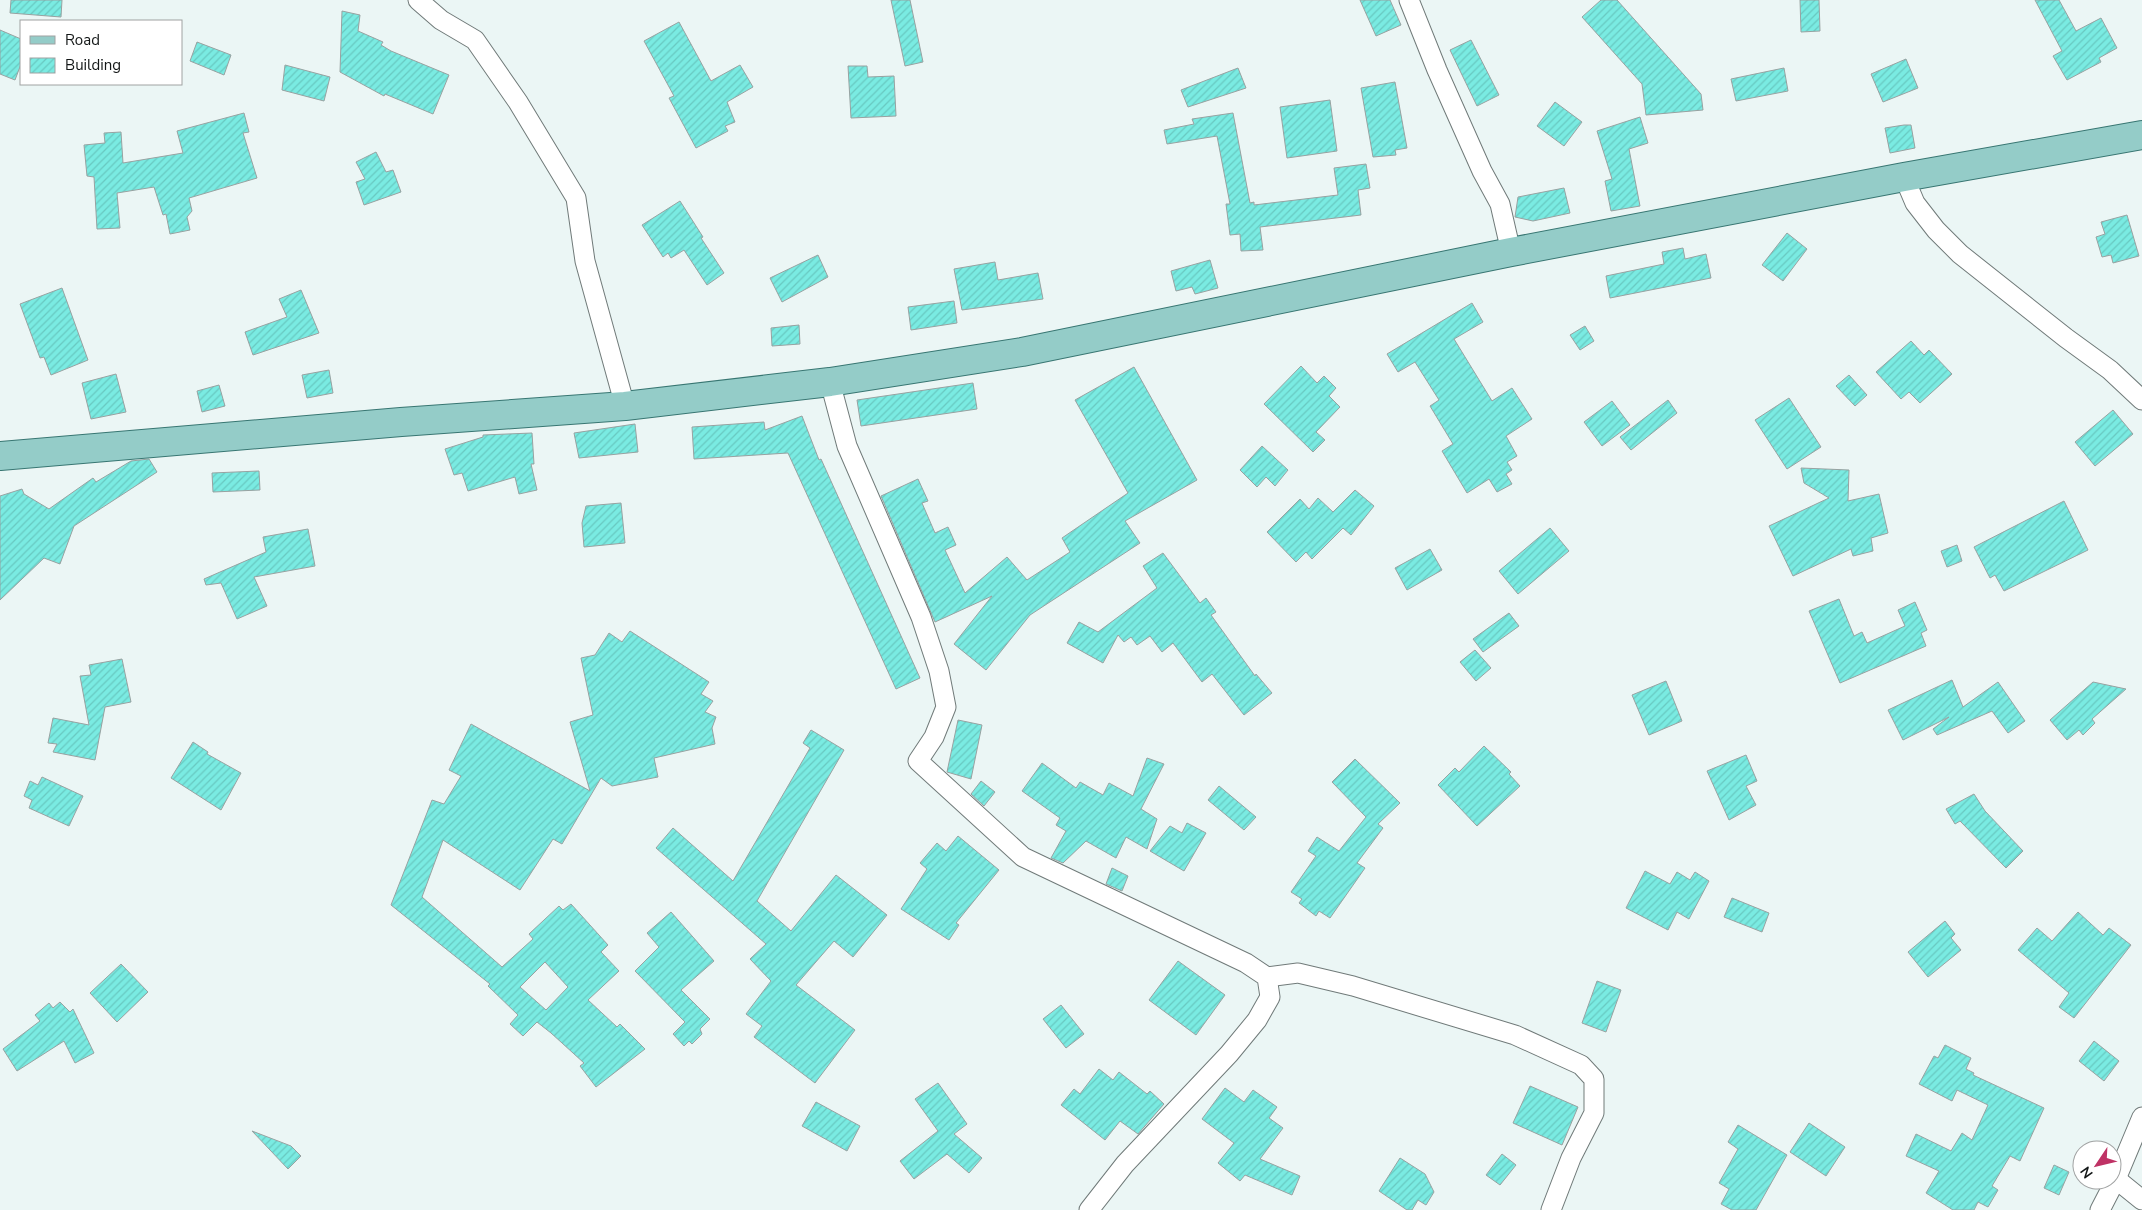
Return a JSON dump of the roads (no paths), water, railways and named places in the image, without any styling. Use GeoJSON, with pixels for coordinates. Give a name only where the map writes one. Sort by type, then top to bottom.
{"type":"FeatureCollection","features":[{"type":"Feature","properties":{"kind":"main road"},"geometry":{"type":"LineString","coordinates":[[0,456],[401,422],[625,406],[830,382],[1022,352],[1511,252],[1904,177],[2142,136]]}},
{"type":"Feature","properties":{"kind":"street"},"geometry":{"type":"LineString","coordinates":[[418,0],[441,20],[475,40],[518,102],[576,198],[585,261],[625,406]]}},
{"type":"Feature","properties":{"kind":"street"},"geometry":{"type":"LineString","coordinates":[[1409,0],[1441,78],[1500,204],[1511,252]]}},
{"type":"Feature","properties":{"kind":"street"},"geometry":{"type":"LineString","coordinates":[[1904,177],[1915,203],[1936,230],[1960,254],[2016,296],[2066,338],[2110,370],[2142,400]]}},
{"type":"Feature","properties":{"kind":"street"},"geometry":{"type":"LineString","coordinates":[[830,382],[847,446],[921,617],[939,671],[946,707],[934,736],[918,761],[1024,857],[1246,963],[1268,977],[1298,972],[1353,986],[1515,1035],[1581,1066],[1594,1079],[1594,1113],[1571,1158],[1551,1210]]}},
{"type":"Feature","properties":{"kind":"street"},"geometry":{"type":"LineString","coordinates":[[1089,1210],[1125,1164],[1229,1054],[1256,1020],[1270,997],[1268,977]]}},
{"type":"Feature","properties":{"kind":"street"},"geometry":{"type":"LineString","coordinates":[[2122,1165],[2142,1117]]}},
{"type":"Feature","properties":{"kind":"street"},"geometry":{"type":"LineString","coordinates":[[2122,1184],[2142,1200]]}},
{"type":"Feature","properties":{"kind":"street"},"geometry":{"type":"LineString","coordinates":[[2100,1210],[2110,1190]]}}]}
